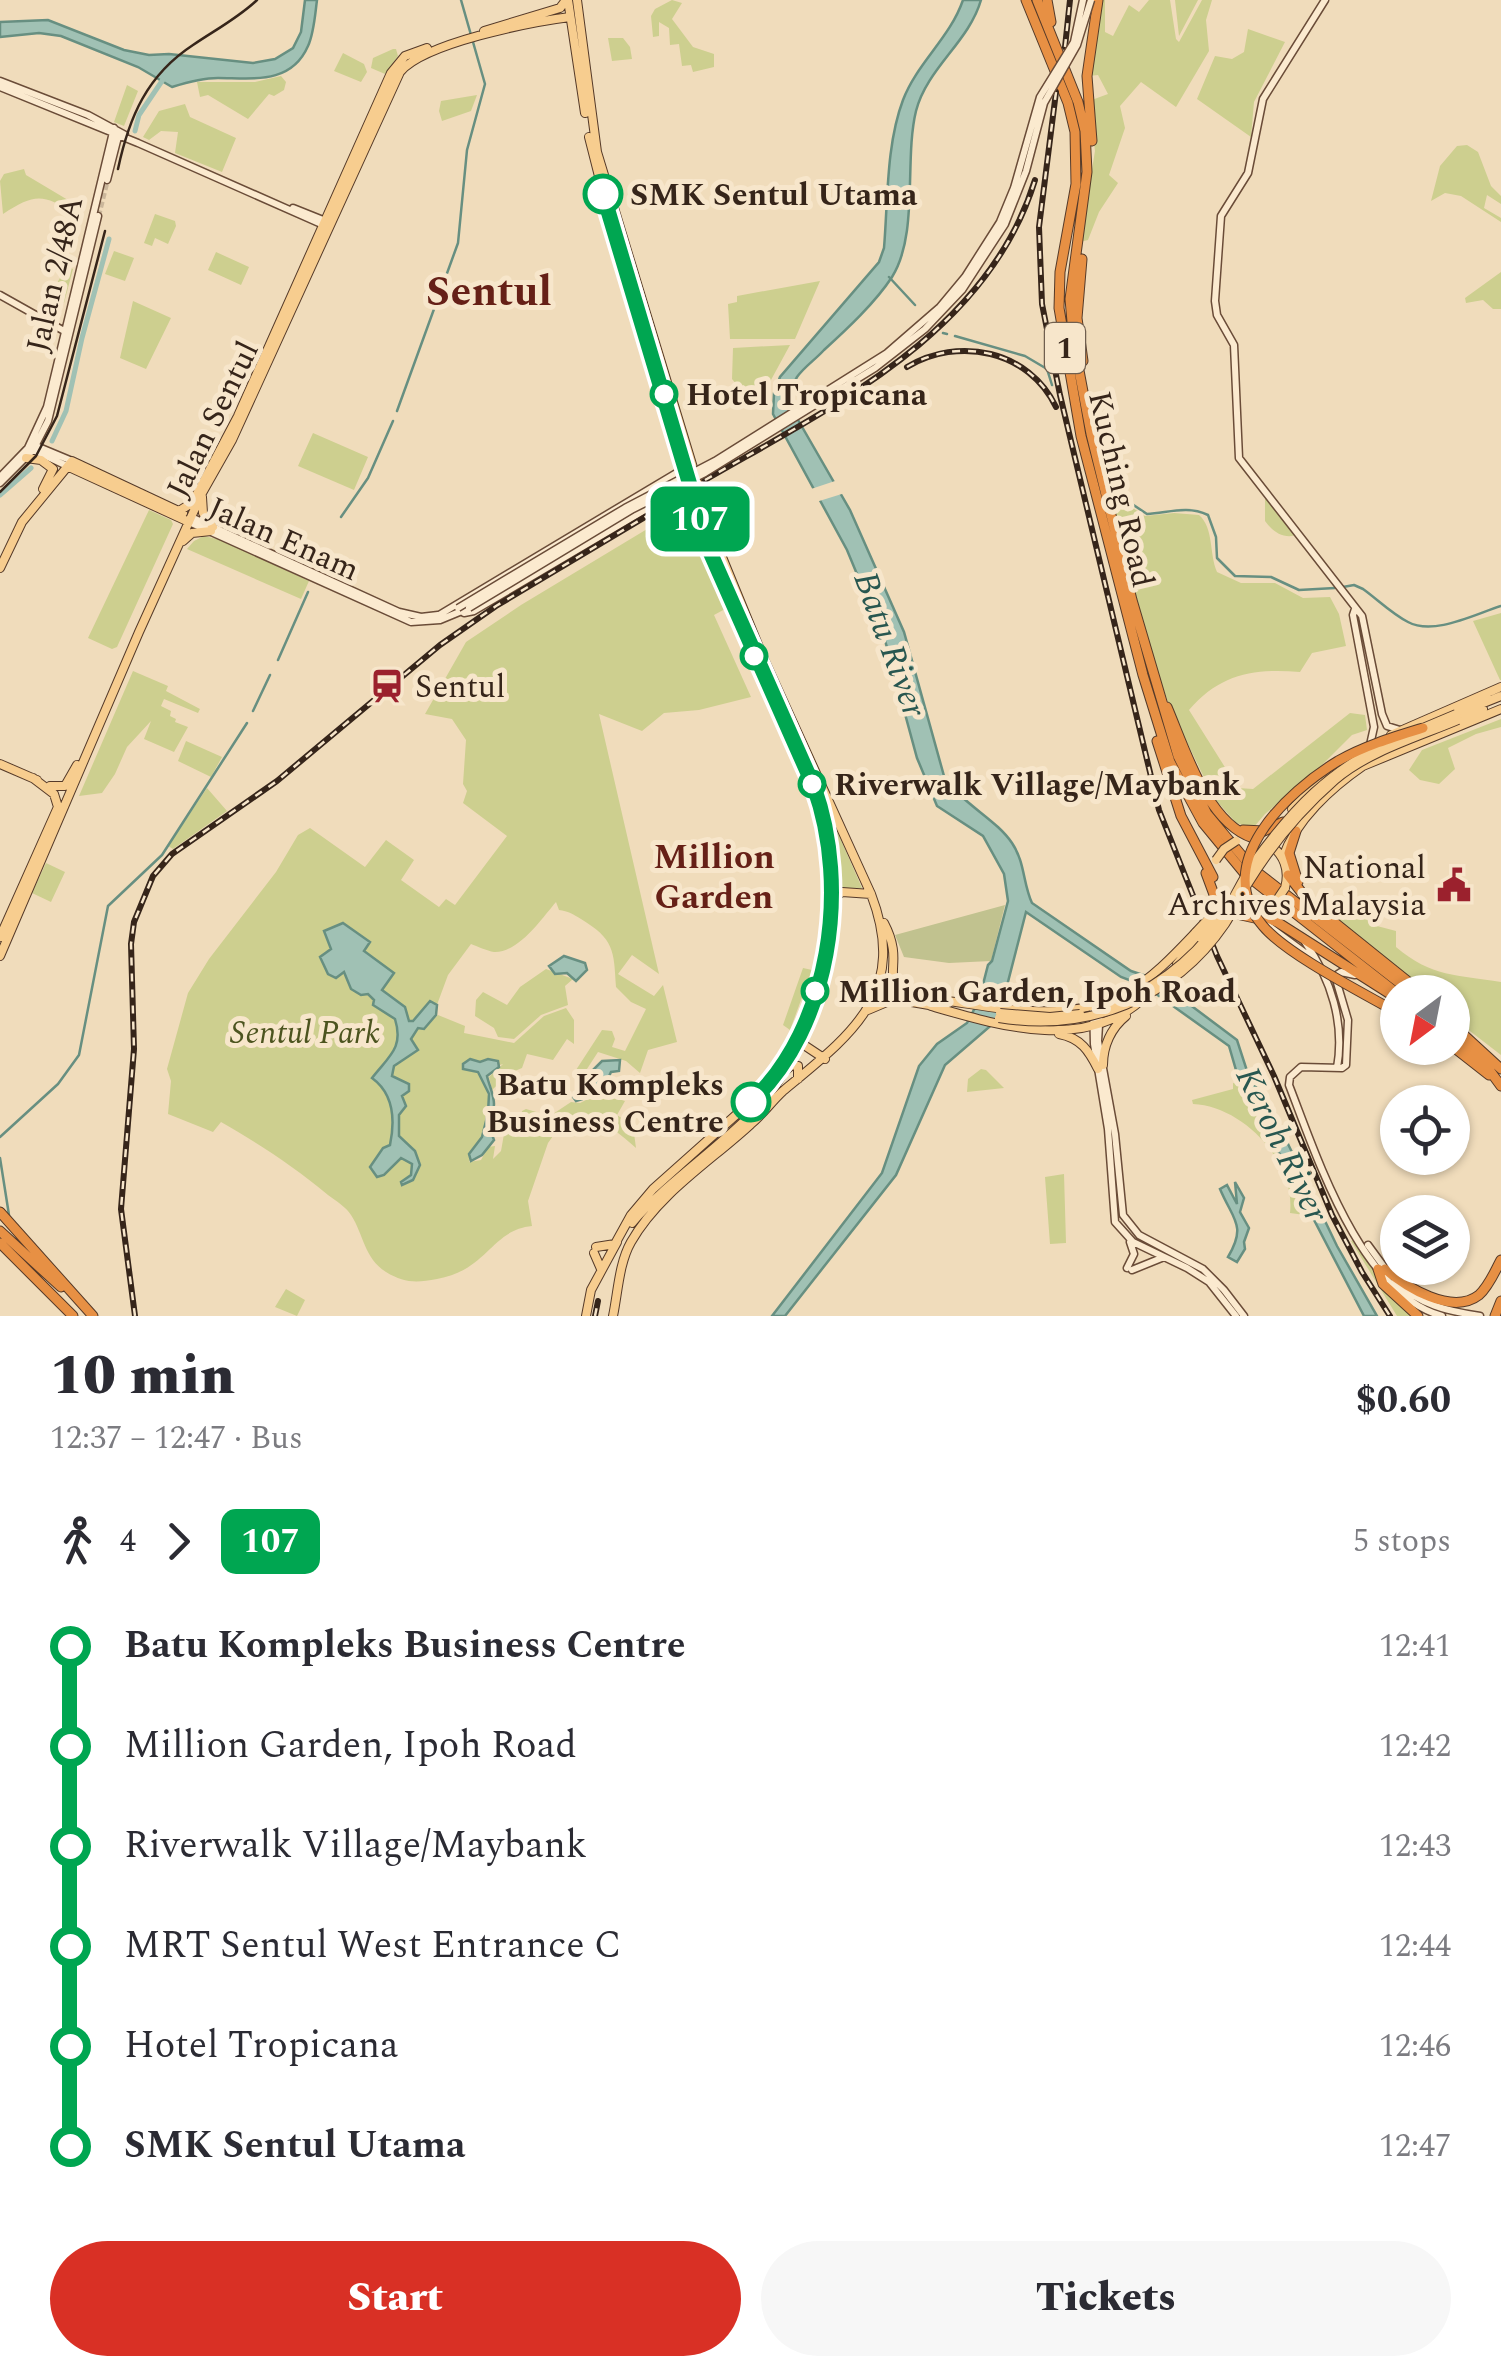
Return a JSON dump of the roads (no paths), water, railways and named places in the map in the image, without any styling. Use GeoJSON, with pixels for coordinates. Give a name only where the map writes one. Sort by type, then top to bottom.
{"type":"FeatureCollection","features":[{"type":"Feature","properties":{"kind":"highway","name":"Kuching Road"},"geometry":{"type":"LineString","coordinates":[[1026,0],[1068,102],[1075,132],[1077,170],[1060,272],[1061,326],[1096,499],[1148,675]]}},
{"type":"Feature","properties":{"kind":"highway","name":"1"},"geometry":{"type":"LineString","coordinates":[[1037,0],[1059,53]]}},
{"type":"Feature","properties":{"kind":"highway"},"geometry":{"type":"LineString","coordinates":[[1047,0],[1059,53]]}},
{"type":"Feature","properties":{"kind":"highway"},"geometry":{"type":"LineString","coordinates":[[1088,166],[1092,153],[1087,76],[1090,0]]}},
{"type":"Feature","properties":{"kind":"highway","name":"Kuching Road"},"geometry":{"type":"LineString","coordinates":[[1059,53],[1082,116],[1088,166],[1070,299],[1091,434]]}},
{"type":"Feature","properties":{"kind":"highway"},"geometry":{"type":"LineString","coordinates":[[1082,259],[1077,318],[1091,434]]}},
{"type":"Feature","properties":{"kind":"highway","name":"1"},"geometry":{"type":"LineString","coordinates":[[1091,434],[1170,762],[1193,807],[1219,846],[1275,900],[1380,982]]}},
{"type":"Feature","properties":{"kind":"highway","name":"1"},"geometry":{"type":"LineString","coordinates":[[1148,675],[1191,787],[1221,835],[1275,889],[1389,975]]}},
{"type":"Feature","properties":{"kind":"highway"},"geometry":{"type":"LineString","coordinates":[[1148,675],[1217,810],[1238,834],[1257,839]]}},
{"type":"Feature","properties":{"kind":"highway"},"geometry":{"type":"LineString","coordinates":[[1148,675],[1149,713],[1164,768],[1181,816],[1213,877]]}},
{"type":"Feature","properties":{"kind":"highway"},"geometry":{"type":"LineString","coordinates":[[1380,1002],[1274,938],[1252,908],[1246,872],[1264,825],[1297,793],[1359,750],[1423,728]]}},
{"type":"Feature","properties":{"kind":"highway"},"geometry":{"type":"LineString","coordinates":[[1217,810],[1241,829],[1250,831],[1264,831],[1283,822]]}},
{"type":"Feature","properties":{"kind":"highway"},"geometry":{"type":"LineString","coordinates":[[1296,830],[1290,864],[1309,902]]}},
{"type":"Feature","properties":{"kind":"highway"},"geometry":{"type":"LineString","coordinates":[[1201,856],[1216,900],[1214,916]]}},
{"type":"Feature","properties":{"kind":"highway"},"geometry":{"type":"LineString","coordinates":[[1288,875],[1309,902],[1399,975]]}},
{"type":"Feature","properties":{"kind":"highway"},"geometry":{"type":"LineString","coordinates":[[1236,912],[1277,922],[1380,987]]}},
{"type":"Feature","properties":{"kind":"highway"},"geometry":{"type":"LineString","coordinates":[[1470,1045],[1499,1078]]}},
{"type":"Feature","properties":{"kind":"highway"},"geometry":{"type":"LineString","coordinates":[[1470,1050],[1499,1078]]}},
{"type":"Feature","properties":{"kind":"highway"},"geometry":{"type":"LineString","coordinates":[[1470,1061],[1485,1074],[1499,1078]]}},
{"type":"Feature","properties":{"kind":"highway"},"geometry":{"type":"LineString","coordinates":[[0,1212],[93,1316]]}},
{"type":"Feature","properties":{"kind":"highway"},"geometry":{"type":"LineString","coordinates":[[0,1232],[93,1316]]}},
{"type":"Feature","properties":{"kind":"highway"},"geometry":{"type":"LineString","coordinates":[[0,1243],[73,1316]]}},
{"type":"Feature","properties":{"kind":"highway"},"geometry":{"type":"LineString","coordinates":[[1402,1285],[1430,1299],[1449,1303],[1469,1301],[1484,1290],[1501,1260]]}},
{"type":"Feature","properties":{"kind":"highway"},"geometry":{"type":"LineString","coordinates":[[1385,1285],[1418,1316]]}},
{"type":"Feature","properties":{"kind":"highway"},"geometry":{"type":"LineString","coordinates":[[1496,1316],[1501,1301]]}},
{"type":"Feature","properties":{"kind":"main road"},"geometry":{"type":"LineString","coordinates":[[571,0],[570,17],[594,165],[686,470]]}},
{"type":"Feature","properties":{"kind":"main road"},"geometry":{"type":"LineString","coordinates":[[571,0],[594,144],[686,470],[891,940],[896,985],[906,992],[1000,1013],[1050,1017],[1108,1007],[1173,971],[1204,942],[1256,859],[1318,786],[1354,760],[1501,698]]}},
{"type":"Feature","properties":{"kind":"main road","name":"Jalan Sentul"},"geometry":{"type":"LineString","coordinates":[[179,511],[192,503],[246,397],[402,69],[421,55],[556,9],[571,0]]}},
{"type":"Feature","properties":{"kind":"main road"},"geometry":{"type":"LineString","coordinates":[[471,610],[633,509],[706,472],[890,357],[925,329],[962,290],[1005,224],[1026,171],[1046,97],[1078,45],[1090,0]]}},
{"type":"Feature","properties":{"kind":"main road"},"geometry":{"type":"LineString","coordinates":[[459,611],[625,508],[708,466],[886,353],[921,325],[965,277],[1000,222],[1014,188],[1040,96],[1074,42],[1090,0]]}},
{"type":"Feature","properties":{"kind":"main road"},"geometry":{"type":"LineString","coordinates":[[1325,0],[1263,99],[1248,173],[1221,216],[1215,301],[1217,315],[1234,345],[1238,455],[1362,616],[1386,723],[1400,730]]}},
{"type":"Feature","properties":{"kind":"main road","name":"Jalan Sentul"},"geometry":{"type":"LineString","coordinates":[[472,37],[570,17]]}},
{"type":"Feature","properties":{"kind":"main road"},"geometry":{"type":"LineString","coordinates":[[0,84],[71,111],[327,224]]}},
{"type":"Feature","properties":{"kind":"main road","name":"Jalan 2/48A"},"geometry":{"type":"LineString","coordinates":[[107,180],[116,132]]}},
{"type":"Feature","properties":{"kind":"main road","name":"Jalan 2/48A"},"geometry":{"type":"LineString","coordinates":[[0,480],[31,449],[56,400],[116,132]]}},
{"type":"Feature","properties":{"kind":"main road","name":"Jalan 2/48A"},"geometry":{"type":"LineString","coordinates":[[31,449],[48,406],[98,216]]}},
{"type":"Feature","properties":{"kind":"main road","name":"Jalan Sentul"},"geometry":{"type":"LineString","coordinates":[[0,956],[190,519],[232,440],[327,224]]}},
{"type":"Feature","properties":{"kind":"main road"},"geometry":{"type":"LineString","coordinates":[[0,295],[68,334]]}},
{"type":"Feature","properties":{"kind":"main road"},"geometry":{"type":"LineString","coordinates":[[227,411],[246,397]]}},
{"type":"Feature","properties":{"kind":"main road"},"geometry":{"type":"LineString","coordinates":[[45,428],[44,442],[54,454]]}},
{"type":"Feature","properties":{"kind":"main road"},"geometry":{"type":"LineString","coordinates":[[0,568],[53,472],[31,449]]}},
{"type":"Feature","properties":{"kind":"main road","name":"Jalan Enam"},"geometry":{"type":"LineString","coordinates":[[31,449],[54,454],[412,622],[433,622],[459,611]]}},
{"type":"Feature","properties":{"kind":"main road","name":"Jalan Enam"},"geometry":{"type":"LineString","coordinates":[[31,449],[190,519]]}},
{"type":"Feature","properties":{"kind":"main road"},"geometry":{"type":"LineString","coordinates":[[22,522],[70,464]]}},
{"type":"Feature","properties":{"kind":"main road"},"geometry":{"type":"LineString","coordinates":[[439,615],[686,470]]}},
{"type":"Feature","properties":{"kind":"main road"},"geometry":{"type":"LineString","coordinates":[[691,483],[710,552],[814,787]]}},
{"type":"Feature","properties":{"kind":"main road"},"geometry":{"type":"LineString","coordinates":[[471,610],[691,483]]}},
{"type":"Feature","properties":{"kind":"main road"},"geometry":{"type":"LineString","coordinates":[[645,492],[646,501],[652,505]]}},
{"type":"Feature","properties":{"kind":"main road"},"geometry":{"type":"LineString","coordinates":[[178,546],[192,533],[212,529],[203,513],[202,493]]}},
{"type":"Feature","properties":{"kind":"main road"},"geometry":{"type":"LineString","coordinates":[[614,510],[621,514],[620,524]]}},
{"type":"Feature","properties":{"kind":"main road","name":"Jalan Enam"},"geometry":{"type":"LineString","coordinates":[[212,529],[400,612],[421,617],[471,610]]}},
{"type":"Feature","properties":{"kind":"main road"},"geometry":{"type":"LineString","coordinates":[[1355,609],[1353,616],[1374,727],[1370,744]]}},
{"type":"Feature","properties":{"kind":"main road"},"geometry":{"type":"LineString","coordinates":[[1236,912],[1218,894],[1213,877],[1216,860],[1224,849],[1236,841],[1272,834],[1313,787],[1370,744],[1400,730],[1501,698]]}},
{"type":"Feature","properties":{"kind":"main road"},"geometry":{"type":"LineString","coordinates":[[1282,857],[1296,830],[1328,794],[1364,766],[1473,722],[1501,698]]}},
{"type":"Feature","properties":{"kind":"main road"},"geometry":{"type":"LineString","coordinates":[[868,1010],[894,999],[1024,1022],[1052,1022],[1109,1012],[1151,994],[1188,968],[1208,946],[1268,854],[1337,778],[1459,715]]}},
{"type":"Feature","properties":{"kind":"main road"},"geometry":{"type":"LineString","coordinates":[[601,1269],[595,1250],[615,1244],[658,1194],[765,1101],[782,1074],[811,1004],[825,960],[830,865],[814,787],[791,732],[793,722]]}},
{"type":"Feature","properties":{"kind":"main road"},"geometry":{"type":"LineString","coordinates":[[0,764],[54,788],[65,786],[88,750]]}},
{"type":"Feature","properties":{"kind":"main road"},"geometry":{"type":"LineString","coordinates":[[0,937],[57,810],[54,794],[33,778]]}},
{"type":"Feature","properties":{"kind":"main road"},"geometry":{"type":"LineString","coordinates":[[1283,822],[1280,834],[1287,836],[1296,830]]}},
{"type":"Feature","properties":{"kind":"main road"},"geometry":{"type":"LineString","coordinates":[[823,824],[828,830],[838,824]]}},
{"type":"Feature","properties":{"kind":"main road"},"geometry":{"type":"LineString","coordinates":[[1257,839],[1275,848],[1288,875],[1277,900],[1256,915],[1296,944],[1319,967]]}},
{"type":"Feature","properties":{"kind":"main road"},"geometry":{"type":"LineString","coordinates":[[830,901],[842,892],[871,894]]}},
{"type":"Feature","properties":{"kind":"main road"},"geometry":{"type":"LineString","coordinates":[[1212,1277],[1159,1248],[1145,1247],[1120,1218],[1116,1134],[1101,1067],[1104,1047],[1114,1028],[1165,978],[1214,916],[1218,894]]}},
{"type":"Feature","properties":{"kind":"main road"},"geometry":{"type":"LineString","coordinates":[[1214,916],[1236,912]]}},
{"type":"Feature","properties":{"kind":"main road"},"geometry":{"type":"LineString","coordinates":[[610,1254],[629,1245],[667,1198],[836,1049],[868,1010],[884,949],[880,920]]}},
{"type":"Feature","properties":{"kind":"main road"},"geometry":{"type":"LineString","coordinates":[[941,1000],[1009,1010],[1059,1011],[1097,1004],[1132,989],[1198,934]]}},
{"type":"Feature","properties":{"kind":"main road"},"geometry":{"type":"LineString","coordinates":[[1303,938],[1348,1020],[1349,1048],[1340,1068],[1300,1067],[1290,1077],[1289,1085],[1343,1211],[1380,1266]]}},
{"type":"Feature","properties":{"kind":"main road"},"geometry":{"type":"LineString","coordinates":[[1338,1002],[1336,974],[1356,975]]}},
{"type":"Feature","properties":{"kind":"main road"},"geometry":{"type":"LineString","coordinates":[[1097,1004],[1114,1214],[1134,1251],[1130,1269],[1165,1257]]}},
{"type":"Feature","properties":{"kind":"main road"},"geometry":{"type":"LineString","coordinates":[[1044,1030],[1096,1025],[1139,1004]]}},
{"type":"Feature","properties":{"kind":"main road"},"geometry":{"type":"LineString","coordinates":[[931,1006],[1075,1039],[1101,1067]]}},
{"type":"Feature","properties":{"kind":"main road"},"geometry":{"type":"LineString","coordinates":[[795,1039],[825,1059]]}},
{"type":"Feature","properties":{"kind":"main road"},"geometry":{"type":"LineString","coordinates":[[586,1316],[591,1290],[631,1215],[653,1189],[768,1084],[795,1039]]}},
{"type":"Feature","properties":{"kind":"main road"},"geometry":{"type":"LineString","coordinates":[[811,1049],[836,1049]]}},
{"type":"Feature","properties":{"kind":"main road"},"geometry":{"type":"LineString","coordinates":[[782,1074],[796,1064],[800,1072],[796,1082]]}},
{"type":"Feature","properties":{"kind":"main road"},"geometry":{"type":"LineString","coordinates":[[1119,1186],[1123,1215],[1132,1230],[1212,1277],[1244,1316]]}},
{"type":"Feature","properties":{"kind":"main road"},"geometry":{"type":"LineString","coordinates":[[1123,1234],[1214,1287],[1236,1316]]}},
{"type":"Feature","properties":{"kind":"main road"},"geometry":{"type":"LineString","coordinates":[[613,1316],[629,1245]]}},
{"type":"Feature","properties":{"kind":"main road"},"geometry":{"type":"LineString","coordinates":[[610,1254],[618,1264],[621,1278]]}},
{"type":"Feature","properties":{"kind":"main road"},"geometry":{"type":"LineString","coordinates":[[1395,1285],[1405,1297],[1440,1316]]}},
{"type":"Feature","properties":{"kind":"main road"},"geometry":{"type":"LineString","coordinates":[[1400,1285],[1404,1293],[1440,1316]]}},
{"type":"Feature","properties":{"kind":"main road"},"geometry":{"type":"LineString","coordinates":[[1402,1285],[1442,1310],[1479,1316]]}},
{"type":"Feature","properties":{"kind":"water"},"geometry":{"type":"Polygon","coordinates":[[[305,0],[317,0],[308,46],[292,67],[269,77],[206,79],[172,87],[138,67],[61,36],[39,33],[0,37],[0,22],[48,20],[124,50],[253,63],[275,59],[293,48],[301,32],[305,0]]]}},
{"type":"Feature","properties":{"kind":"water"},"geometry":{"type":"Polygon","coordinates":[[[963,0],[981,0],[967,29],[929,81],[916,111],[908,218],[900,260],[869,306],[797,377],[790,406],[850,510],[904,632],[944,776],[1012,843],[1032,903],[1131,971],[1152,978],[1173,992],[1237,1040],[1248,1074],[1277,1121],[1337,1246],[1377,1316],[1364,1316],[1236,1070],[1229,1046],[1145,986],[1121,977],[1026,912],[995,1022],[945,1065],[896,1175],[785,1316],[772,1316],[882,1173],[919,1066],[937,1044],[967,1023],[979,1000],[1008,901],[1004,874],[983,836],[937,806],[917,758],[886,644],[847,550],[773,414],[780,377],[879,262],[884,248],[897,117],[916,74],[963,0]]]}},
{"type":"Feature","properties":{"kind":"water"},"geometry":{"type":"Polygon","coordinates":[[[343,923],[370,942],[364,951],[394,973],[382,990],[405,1007],[409,1021],[430,1001],[437,1005],[436,1015],[424,1029],[418,1028],[411,1039],[418,1050],[394,1066],[392,1076],[409,1084],[409,1091],[402,1096],[406,1106],[399,1115],[399,1136],[415,1151],[420,1165],[413,1180],[402,1185],[411,1175],[412,1164],[401,1158],[377,1177],[370,1167],[383,1148],[390,1145],[392,1136],[389,1100],[372,1078],[396,1045],[395,1019],[373,1005],[368,994],[351,989],[344,972],[336,978],[328,974],[320,957],[331,949],[324,931],[343,923]]]}},
{"type":"Feature","properties":{"kind":"water"},"geometry":{"type":"Polygon","coordinates":[[[564,956],[585,963],[587,970],[576,981],[567,973],[555,974],[549,966],[564,956]]]}},
{"type":"Feature","properties":{"kind":"water"},"geometry":{"type":"Polygon","coordinates":[[[470,1059],[498,1061],[499,1067],[487,1076],[494,1101],[494,1140],[471,1161],[469,1154],[482,1137],[489,1094],[478,1072],[463,1069],[470,1059]]]}},
{"type":"Feature","properties":{"kind":"water"},"geometry":{"type":"Polygon","coordinates":[[[620,1060],[619,1071],[611,1072],[606,1083],[596,1086],[589,1097],[576,1101],[573,1097],[579,1087],[589,1081],[602,1061],[620,1060]]]}},
{"type":"Feature","properties":{"kind":"water"},"geometry":{"type":"Polygon","coordinates":[[[1235,1182],[1244,1198],[1240,1212],[1249,1228],[1245,1249],[1237,1262],[1228,1257],[1237,1237],[1236,1223],[1220,1189],[1227,1185],[1237,1204],[1235,1182]]]}},
{"type":"Feature","properties":{"kind":"waterway"},"geometry":{"type":"LineString","coordinates":[[397,411],[458,243],[467,150],[485,84],[461,0]]}},
{"type":"Feature","properties":{"kind":"waterway"},"geometry":{"type":"LineString","coordinates":[[135,131],[139,115],[164,78]]}},
{"type":"Feature","properties":{"kind":"waterway"},"geometry":{"type":"LineString","coordinates":[[52,441],[66,411],[109,239]]}},
{"type":"Feature","properties":{"kind":"waterway"},"geometry":{"type":"LineString","coordinates":[[889,277],[915,305]]}},
{"type":"Feature","properties":{"kind":"waterway"},"geometry":{"type":"LineString","coordinates":[[943,333],[947,334]]}},
{"type":"Feature","properties":{"kind":"waterway"},"geometry":{"type":"LineString","coordinates":[[955,336],[1025,356],[1047,369],[1052,385]]}},
{"type":"Feature","properties":{"kind":"waterway"},"geometry":{"type":"LineString","coordinates":[[341,517],[368,478],[393,421]]}},
{"type":"Feature","properties":{"kind":"waterway"},"geometry":{"type":"LineString","coordinates":[[0,495],[31,468]]}},
{"type":"Feature","properties":{"kind":"waterway"},"geometry":{"type":"LineString","coordinates":[[1114,492],[1147,514],[1185,510],[1208,515],[1216,537],[1217,558],[1235,576],[1271,577],[1299,590],[1335,588]]}},
{"type":"Feature","properties":{"kind":"waterway"},"geometry":{"type":"LineString","coordinates":[[1343,587],[1354,585],[1363,589],[1396,615],[1418,626],[1442,625],[1501,606]]}},
{"type":"Feature","properties":{"kind":"waterway"},"geometry":{"type":"LineString","coordinates":[[278,660],[308,592]]}},
{"type":"Feature","properties":{"kind":"waterway"},"geometry":{"type":"LineString","coordinates":[[253,711],[270,675]]}},
{"type":"Feature","properties":{"kind":"waterway"},"geometry":{"type":"LineString","coordinates":[[0,1137],[58,1084],[79,1055],[108,906],[162,855],[247,723]]}},
{"type":"Feature","properties":{"kind":"waterway"},"geometry":{"type":"LineString","coordinates":[[0,1158],[9,1215]]}},
{"type":"Feature","properties":{"kind":"tunnel"},"geometry":{"type":"LineString","coordinates":[[98,216],[107,180]]}},
{"type":"Feature","properties":{"kind":"tram line"},"geometry":{"type":"LineString","coordinates":[[118,169],[134,115],[163,70],[257,0]]}},
{"type":"Feature","properties":{"kind":"tram line"},"geometry":{"type":"LineString","coordinates":[[0,492],[36,456],[57,416],[105,231]]}},
{"type":"Feature","properties":{"kind":"railway"},"geometry":{"type":"LineString","coordinates":[[1065,47],[1070,0]]}},
{"type":"Feature","properties":{"kind":"railway"},"geometry":{"type":"LineString","coordinates":[[1056,92],[1039,227],[1042,304],[1159,810],[1217,956],[1274,1076],[1332,1215],[1390,1316]]}},
{"type":"Feature","properties":{"kind":"railway"},"geometry":{"type":"LineString","coordinates":[[705,480],[853,393],[944,323],[982,281],[1013,234],[1035,180]]}},
{"type":"Feature","properties":{"kind":"railway"},"geometry":{"type":"LineString","coordinates":[[907,367],[948,352],[990,354],[1028,372],[1056,407]]}},
{"type":"Feature","properties":{"kind":"railway"},"geometry":{"type":"LineString","coordinates":[[135,1316],[121,1209],[134,1049],[131,944],[134,922],[153,876],[172,854],[277,781],[440,645],[496,606],[687,492]]}},
{"type":"Feature","properties":{"kind":"railway"},"geometry":{"type":"LineString","coordinates":[[595,1316],[598,1301]]}},
{"type":"Feature","properties":{"kind":"place","name":"SMK Sentul Utama"},"geometry":{"type":"Point","coordinates":[603,194]}},
{"type":"Feature","properties":{"kind":"place","name":"Hotel Tropicana"},"geometry":{"type":"Point","coordinates":[664,394]}},
{"type":"Feature","properties":{"kind":"place","name":"Sentul"},"geometry":{"type":"Point","coordinates":[387,686]}},
{"type":"Feature","properties":{"kind":"place","name":"Riverwalk Village/Maybank"},"geometry":{"type":"Point","coordinates":[812,784]}},
{"type":"Feature","properties":{"kind":"place","name":"National Archives Malaysia"},"geometry":{"type":"Point","coordinates":[1454,885]}},
{"type":"Feature","properties":{"kind":"place","name":"Million Garden, Ipoh Road"},"geometry":{"type":"Point","coordinates":[815,991]}},
{"type":"Feature","properties":{"kind":"place","name":"Batu Kompleks Business Centre"},"geometry":{"type":"Point","coordinates":[751,1102]}},
{"type":"Feature","properties":{"kind":"district","name":"Sentul"},"geometry":{"type":"Point","coordinates":[489,290]}},
{"type":"Feature","properties":{"kind":"district","name":"Million Garden"},"geometry":{"type":"Point","coordinates":[714,876]}},
{"type":"Feature","properties":{"kind":"water label","name":"Batu River"},"geometry":{"type":"Point","coordinates":[891,644]}},
{"type":"Feature","properties":{"kind":"water label","name":"Keroh River"},"geometry":{"type":"Point","coordinates":[1283,1144]}},
{"type":"Feature","properties":{"kind":"park label","name":"Sentul Park"},"geometry":{"type":"Point","coordinates":[305,1032]}}]}
